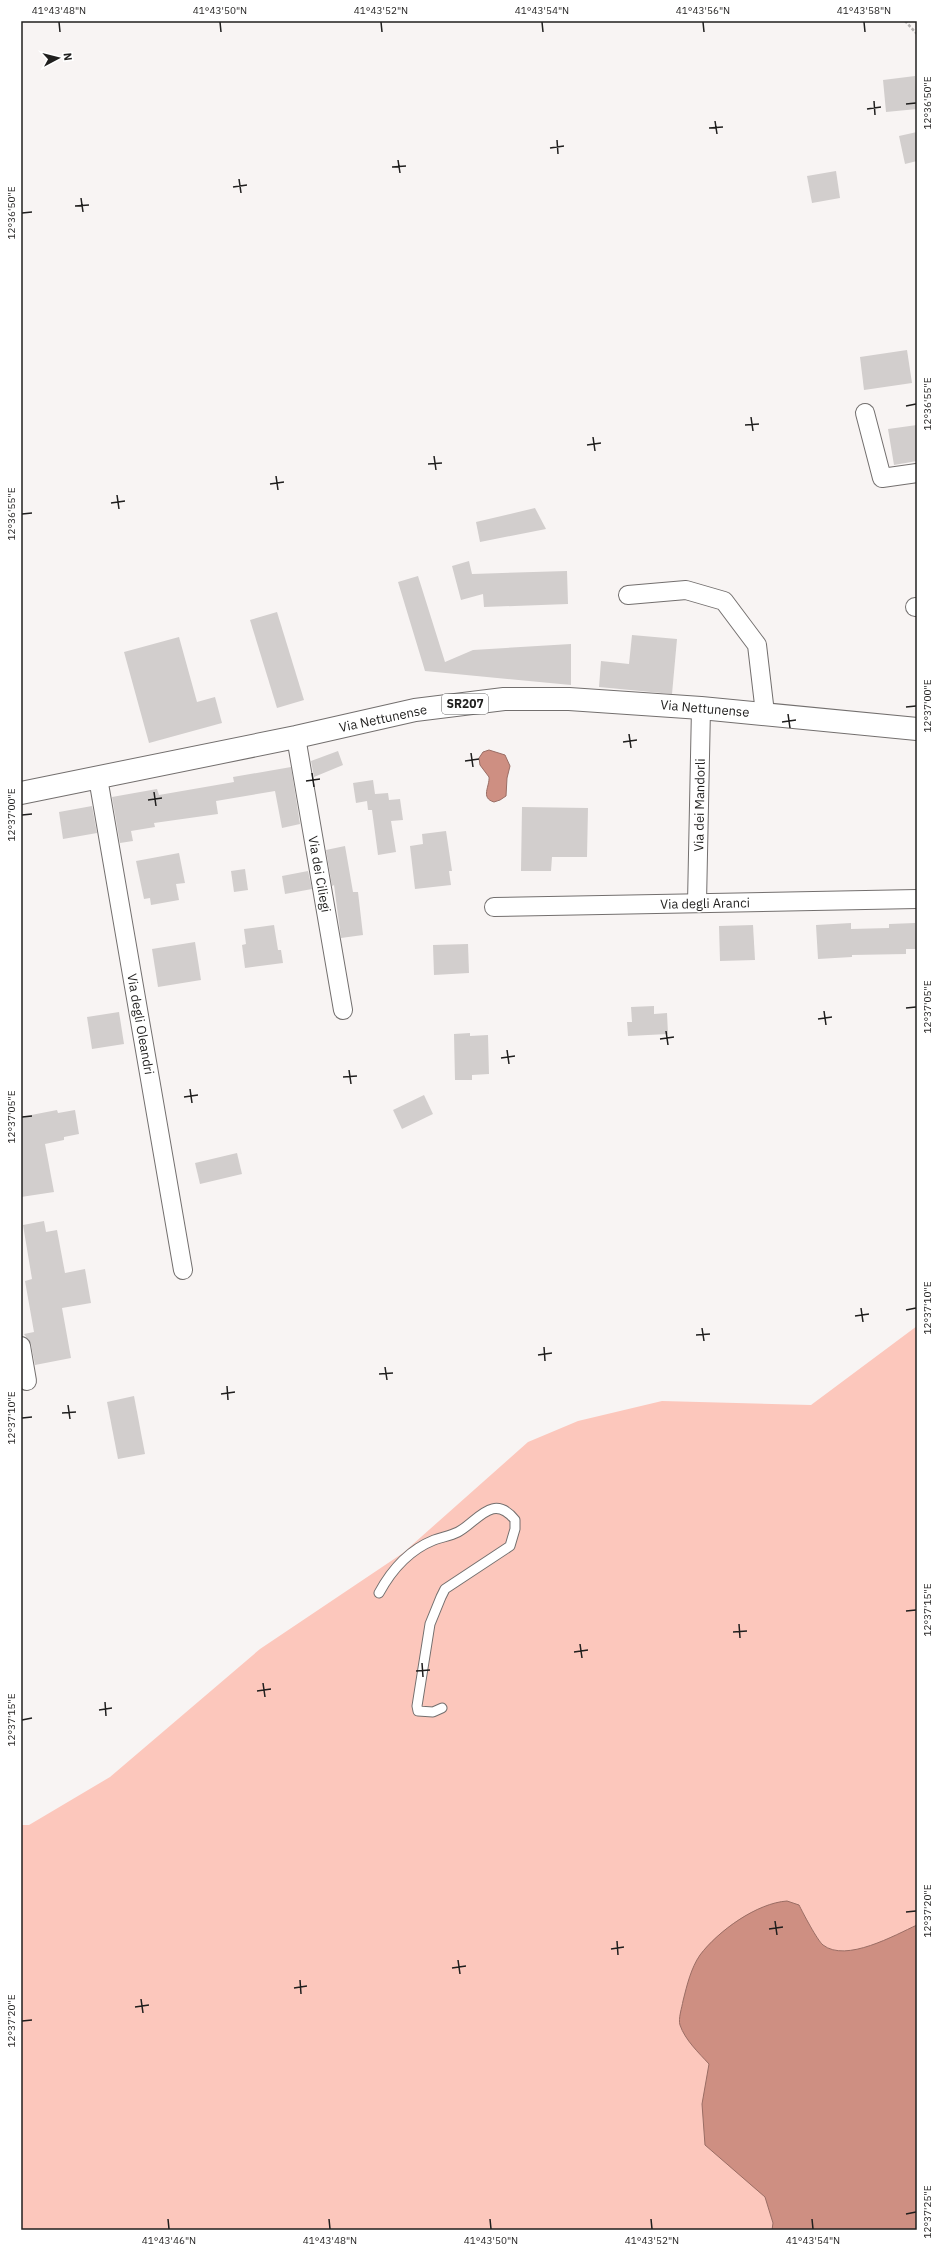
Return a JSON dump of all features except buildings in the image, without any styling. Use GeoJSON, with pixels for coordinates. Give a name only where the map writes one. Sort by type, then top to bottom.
{"type":"FeatureCollection","features":[{"type":"Feature","properties":{"kind":"main road","name":"Via Nettunense"},"geometry":{"type":"LineString","coordinates":[[21,792],[98,778],[296,737],[415,710],[504,699],[569,698],[765,713],[917,729]]}},
{"type":"Feature","properties":{"kind":"street"},"geometry":{"type":"LineString","coordinates":[[865,413],[882,478],[917,473]]}},
{"type":"Feature","properties":{"kind":"street"},"geometry":{"type":"LineString","coordinates":[[628,595],[686,590],[724,601],[757,644],[765,713]]}},
{"type":"Feature","properties":{"kind":"street","name":"Via dei Mandorli"},"geometry":{"type":"LineString","coordinates":[[697,902],[701,708]]}},
{"type":"Feature","properties":{"kind":"street","name":"Via dei Ciliegi"},"geometry":{"type":"LineString","coordinates":[[296,737],[343,1010]]}},
{"type":"Feature","properties":{"kind":"street","name":"Via degli Oleandri"},"geometry":{"type":"LineString","coordinates":[[98,778],[183,1270]]}},
{"type":"Feature","properties":{"kind":"street","name":"Via degli Aranci"},"geometry":{"type":"LineString","coordinates":[[494,907],[917,899]]}},
{"type":"Feature","properties":{"kind":"street"},"geometry":{"type":"LineString","coordinates":[[21,1346],[27,1381]]}},
{"type":"Feature","properties":{"kind":"lane"},"geometry":{"type":"LineString","coordinates":[[379,1592],[391,1572],[404,1559],[426,1544],[464,1528],[482,1513],[496,1509],[504,1511],[515,1520],[515,1529],[510,1546],[446,1589],[435,1610],[430,1624],[417,1706],[418,1711],[425,1713],[442,1708]]}},
{"type":"Feature","properties":{"kind":"path"},"geometry":{"type":"LineString","coordinates":[[905,21],[917,34]]}},
{"type":"Feature","properties":{"kind":"shaded area"},"geometry":{"type":"Polygon","coordinates":[[[489,750],[505,755],[510,766],[507,778],[506,796],[494,802],[487,798],[489,777],[480,765],[479,758],[483,752],[489,750]]]}},
{"type":"Feature","properties":{"kind":"shaded area"},"geometry":{"type":"Polygon","coordinates":[[[917,1326],[917,2230],[21,2230],[21,1825],[29,1825],[110,1777],[260,1649],[403,1553],[528,1442],[578,1421],[662,1401],[811,1405],[917,1326]]]}},
{"type":"Feature","properties":{"kind":"shaded area"},"geometry":{"type":"Polygon","coordinates":[[[787,1901],[799,1905],[820,1942],[833,1950],[844,1951],[870,1946],[917,1925],[917,2230],[772,2230],[773,2223],[765,2197],[705,2145],[702,2104],[709,2064],[689,2041],[680,2025],[683,2001],[694,1965],[700,1955],[717,1937],[739,1920],[763,1907],[787,1901]]]}}]}
